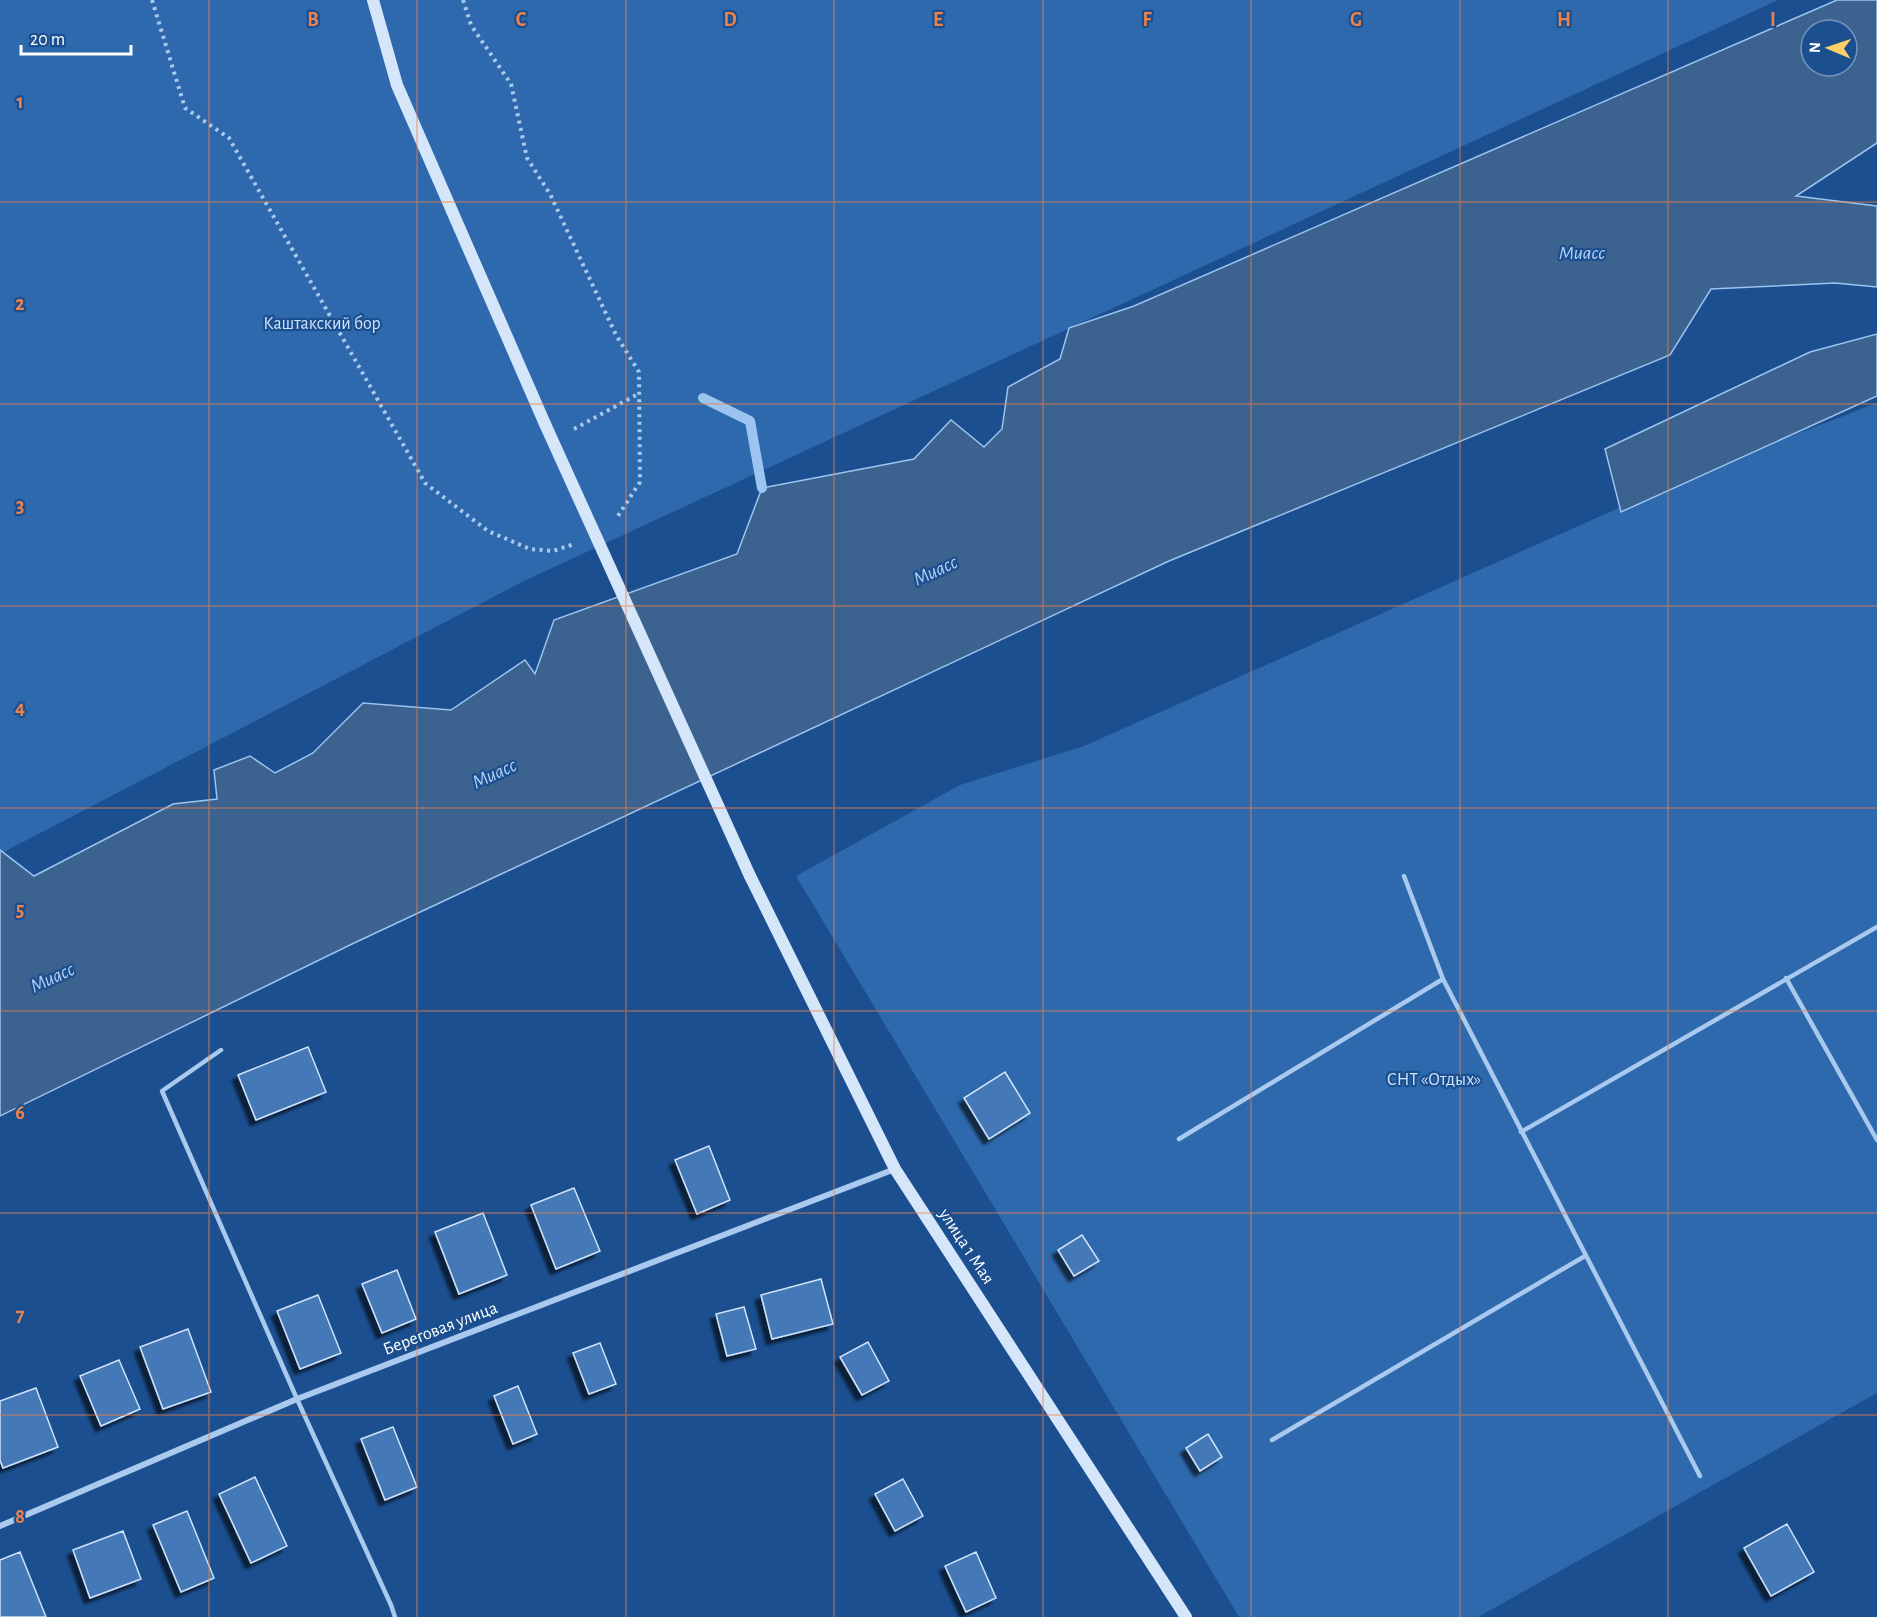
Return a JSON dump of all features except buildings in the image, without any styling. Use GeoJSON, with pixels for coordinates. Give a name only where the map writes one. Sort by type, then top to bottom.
{"type":"FeatureCollection","features":[{"type":"Feature","properties":{"kind":"main road","name":"улица 1 Мая"},"geometry":{"type":"LineString","coordinates":[[373,0],[397,85],[552,441],[750,876],[895,1168],[1185,1617]]}},
{"type":"Feature","properties":{"kind":"street","name":"Береговая улица"},"geometry":{"type":"LineString","coordinates":[[0,1527],[297,1400],[895,1168]]}},
{"type":"Feature","properties":{"kind":"lane"},"geometry":{"type":"LineString","coordinates":[[1404,876],[1443,979],[1700,1476]]}},
{"type":"Feature","properties":{"kind":"lane"},"geometry":{"type":"LineString","coordinates":[[1521,1132],[1877,927]]}},
{"type":"Feature","properties":{"kind":"lane"},"geometry":{"type":"LineString","coordinates":[[1786,978],[1877,1140]]}},
{"type":"Feature","properties":{"kind":"lane"},"geometry":{"type":"LineString","coordinates":[[1179,1139],[1443,979]]}},
{"type":"Feature","properties":{"kind":"lane"},"geometry":{"type":"LineString","coordinates":[[221,1050],[162,1091],[395,1617]]}},
{"type":"Feature","properties":{"kind":"lane"},"geometry":{"type":"LineString","coordinates":[[1272,1440],[1585,1256]]}},
{"type":"Feature","properties":{"kind":"path"},"geometry":{"type":"LineString","coordinates":[[152,0],[185,108],[229,138],[425,483],[488,531],[530,549],[553,551],[576,543]]}},
{"type":"Feature","properties":{"kind":"path"},"geometry":{"type":"LineString","coordinates":[[463,0],[471,25],[511,84],[527,158],[550,194],[616,334],[639,372],[640,482],[616,520]]}},
{"type":"Feature","properties":{"kind":"path"},"geometry":{"type":"LineString","coordinates":[[552,441],[639,393]]}},
{"type":"Feature","properties":{"kind":"green space","name":"Каштакский бор"},"geometry":{"type":"Polygon","coordinates":[[[0,0],[1778,0],[524,581],[0,854],[0,0]]]}},
{"type":"Feature","properties":{"kind":"green space","name":"СНТ «Отдых»"},"geometry":{"type":"Polygon","coordinates":[[[1877,403],[1877,1393],[1478,1617],[1239,1617],[796,876],[960,785],[1084,746],[1704,470],[1877,403]]]}},
{"type":"Feature","properties":{"kind":"water","name":"Миасс"},"geometry":{"type":"Polygon","coordinates":[[[1837,0],[1877,0],[1877,143],[1796,196],[1877,206],[1877,287],[1835,283],[1711,289],[1670,355],[1169,561],[352,944],[0,1116],[0,850],[34,876],[173,804],[217,799],[214,770],[250,756],[275,773],[313,753],[363,703],[451,710],[525,660],[535,674],[554,620],[737,554],[762,488],[914,459],[951,420],[984,447],[1002,429],[1008,387],[1060,359],[1069,328],[1134,306],[1837,0]]]}},
{"type":"Feature","properties":{"kind":"water"},"geometry":{"type":"Polygon","coordinates":[[[1877,334],[1877,396],[1621,512],[1605,449],[1810,352],[1877,334]]]}},
{"type":"Feature","properties":{"kind":"waterway"},"geometry":{"type":"LineString","coordinates":[[703,398],[750,421],[762,488]]}}]}
